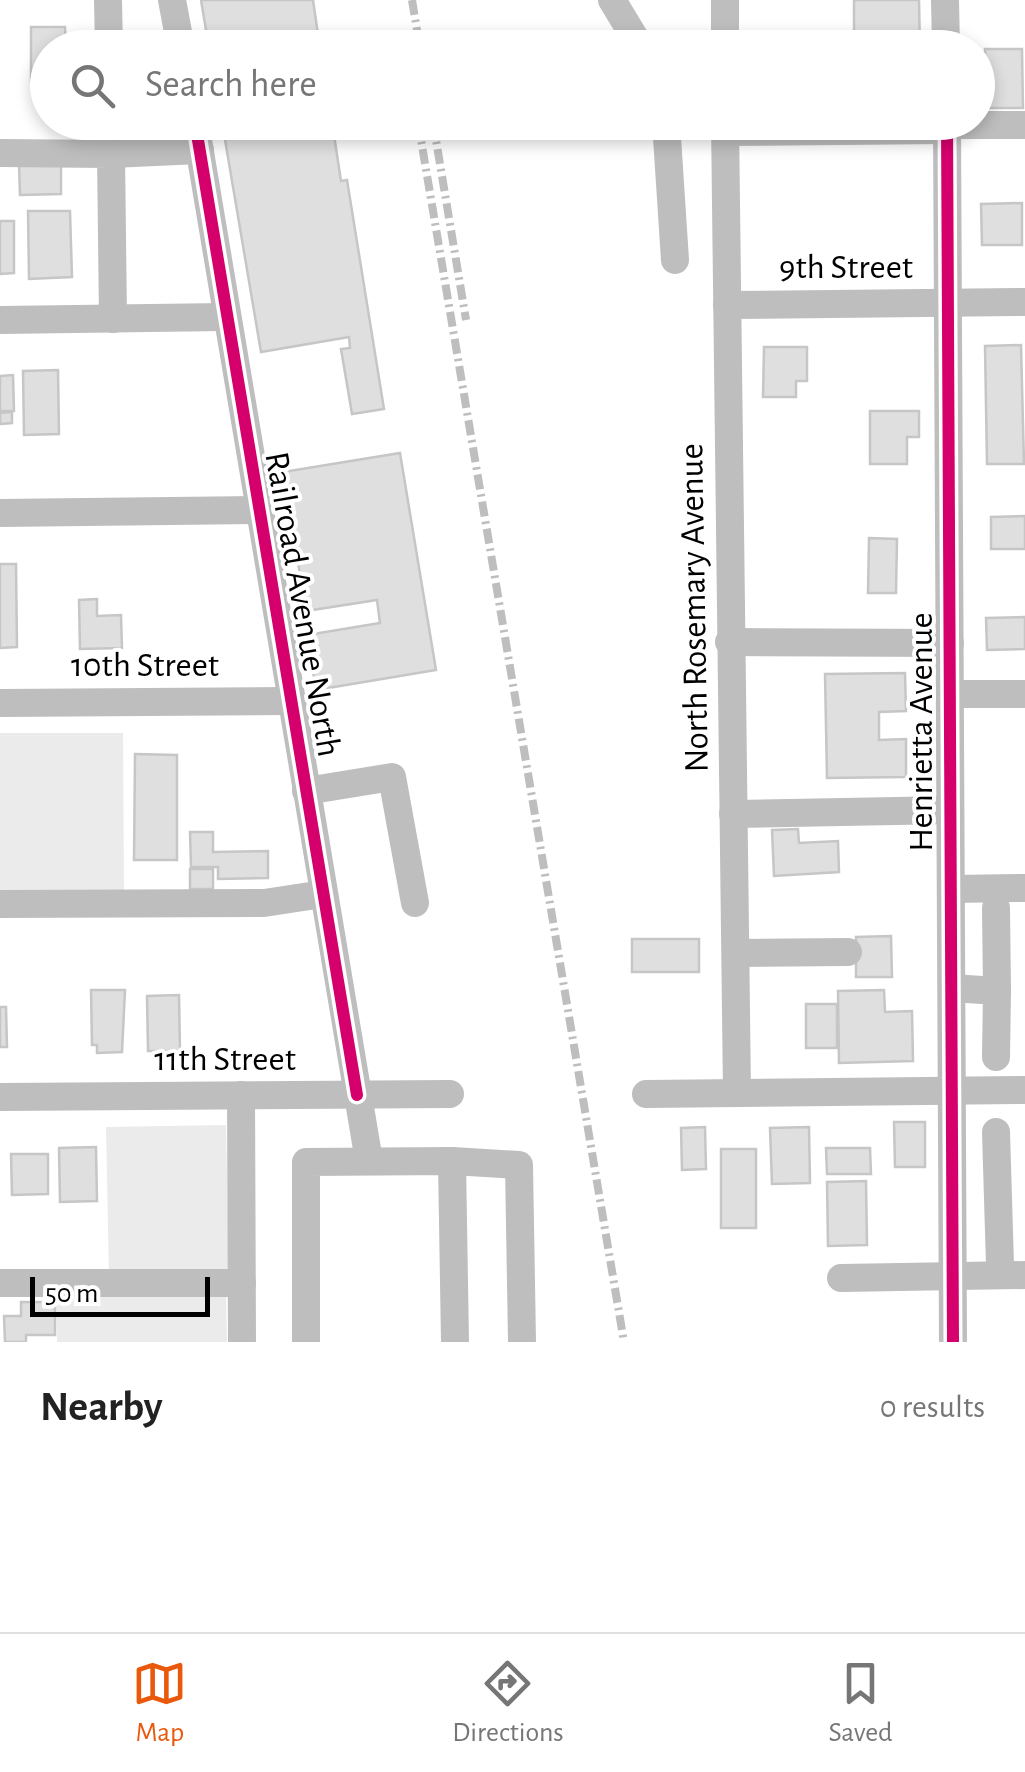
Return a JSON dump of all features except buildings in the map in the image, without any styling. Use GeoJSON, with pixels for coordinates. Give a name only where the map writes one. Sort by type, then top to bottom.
{"type":"FeatureCollection","features":[{"type":"Feature","properties":{"kind":"street"},"geometry":{"type":"LineString","coordinates":[[108,0],[109,30]]}},
{"type":"Feature","properties":{"kind":"street"},"geometry":{"type":"LineString","coordinates":[[172,0],[177,30]]}},
{"type":"Feature","properties":{"kind":"street"},"geometry":{"type":"LineString","coordinates":[[612,0],[630,30]]}},
{"type":"Feature","properties":{"kind":"street"},"geometry":{"type":"LineString","coordinates":[[725,0],[725,30]]}},
{"type":"Feature","properties":{"kind":"street"},"geometry":{"type":"LineString","coordinates":[[946,0],[946,30]]}},
{"type":"Feature","properties":{"kind":"street"},"geometry":{"type":"LineString","coordinates":[[995,125],[1025,125]]}},
{"type":"Feature","properties":{"kind":"street"},"geometry":{"type":"LineString","coordinates":[[111,140],[114,318]]}},
{"type":"Feature","properties":{"kind":"street"},"geometry":{"type":"LineString","coordinates":[[0,153],[111,154],[178,140]]}},
{"type":"Feature","properties":{"kind":"street","name":"Railroad Avenue North"},"geometry":{"type":"LineString","coordinates":[[198,140],[368,1161]]}},
{"type":"Feature","properties":{"kind":"street"},"geometry":{"type":"LineString","coordinates":[[667,140],[675,260]]}},
{"type":"Feature","properties":{"kind":"street","name":"North Rosemary Avenue"},"geometry":{"type":"LineString","coordinates":[[725,140],[738,1093]]}},
{"type":"Feature","properties":{"kind":"street","name":"Henrietta Avenue"},"geometry":{"type":"LineString","coordinates":[[947,140],[953,1342]]}},
{"type":"Feature","properties":{"kind":"street","name":"9th Street"},"geometry":{"type":"LineString","coordinates":[[728,305],[1025,302]]}},
{"type":"Feature","properties":{"kind":"street"},"geometry":{"type":"LineString","coordinates":[[0,320],[225,317]]}},
{"type":"Feature","properties":{"kind":"street"},"geometry":{"type":"LineString","coordinates":[[0,513],[258,510]]}},
{"type":"Feature","properties":{"kind":"street"},"geometry":{"type":"LineString","coordinates":[[729,642],[950,642]]}},
{"type":"Feature","properties":{"kind":"street"},"geometry":{"type":"LineString","coordinates":[[950,694],[1025,694]]}},
{"type":"Feature","properties":{"kind":"street","name":"10th Street"},"geometry":{"type":"LineString","coordinates":[[0,702],[290,701]]}},
{"type":"Feature","properties":{"kind":"street"},"geometry":{"type":"LineString","coordinates":[[306,791],[392,778],[415,903]]}},
{"type":"Feature","properties":{"kind":"street"},"geometry":{"type":"LineString","coordinates":[[733,814],[950,810]]}},
{"type":"Feature","properties":{"kind":"street"},"geometry":{"type":"LineString","coordinates":[[951,889],[1025,888]]}},
{"type":"Feature","properties":{"kind":"street"},"geometry":{"type":"LineString","coordinates":[[0,904],[264,904],[323,894]]}},
{"type":"Feature","properties":{"kind":"street"},"geometry":{"type":"LineString","coordinates":[[996,908],[996,1057]]}},
{"type":"Feature","properties":{"kind":"street"},"geometry":{"type":"LineString","coordinates":[[736,953],[848,952]]}},
{"type":"Feature","properties":{"kind":"street"},"geometry":{"type":"LineString","coordinates":[[952,988],[997,991]]}},
{"type":"Feature","properties":{"kind":"street"},"geometry":{"type":"LineString","coordinates":[[646,1094],[1025,1090]]}},
{"type":"Feature","properties":{"kind":"street","name":"11th Street"},"geometry":{"type":"LineString","coordinates":[[0,1097],[450,1094]]}},
{"type":"Feature","properties":{"kind":"street"},"geometry":{"type":"LineString","coordinates":[[241,1095],[242,1342]]}},
{"type":"Feature","properties":{"kind":"street"},"geometry":{"type":"LineString","coordinates":[[841,1278],[952,1277],[1012,1270],[999,1200],[996,1132]]}},
{"type":"Feature","properties":{"kind":"street"},"geometry":{"type":"LineString","coordinates":[[306,1342],[306,1162],[368,1161],[519,1165],[522,1342]]}},
{"type":"Feature","properties":{"kind":"street"},"geometry":{"type":"LineString","coordinates":[[452,1162],[454,1342]]}},
{"type":"Feature","properties":{"kind":"street"},"geometry":{"type":"LineString","coordinates":[[952,1201],[999,1200]]}},
{"type":"Feature","properties":{"kind":"street"},"geometry":{"type":"LineString","coordinates":[[0,1283],[242,1284]]}},
{"type":"Feature","properties":{"kind":"shaded area"},"geometry":{"type":"Polygon","coordinates":[[[0,733],[123,733],[124,893],[0,894],[0,733]]]}},
{"type":"Feature","properties":{"kind":"shaded area"},"geometry":{"type":"Polygon","coordinates":[[[226,1125],[229,1274],[109,1276],[106,1127],[226,1125]]]}},
{"type":"Feature","properties":{"kind":"shaded area"},"geometry":{"type":"Polygon","coordinates":[[[226,1290],[227,1342],[57,1342],[56,1292],[226,1290]]]}},
{"type":"Feature","properties":{"kind":"railway"},"geometry":{"type":"LineString","coordinates":[[412,0],[417,30]]}},
{"type":"Feature","properties":{"kind":"railway"},"geometry":{"type":"LineString","coordinates":[[421,140],[624,1342]]}},
{"type":"Feature","properties":{"kind":"railway"},"geometry":{"type":"LineString","coordinates":[[436,140],[466,320]]}},
{"type":"Feature","properties":{"kind":"cycle path"},"geometry":{"type":"LineString","coordinates":[[198,140],[357,1095]]}},
{"type":"Feature","properties":{"kind":"cycle path"},"geometry":{"type":"LineString","coordinates":[[947,140],[953,1342]]}}]}
